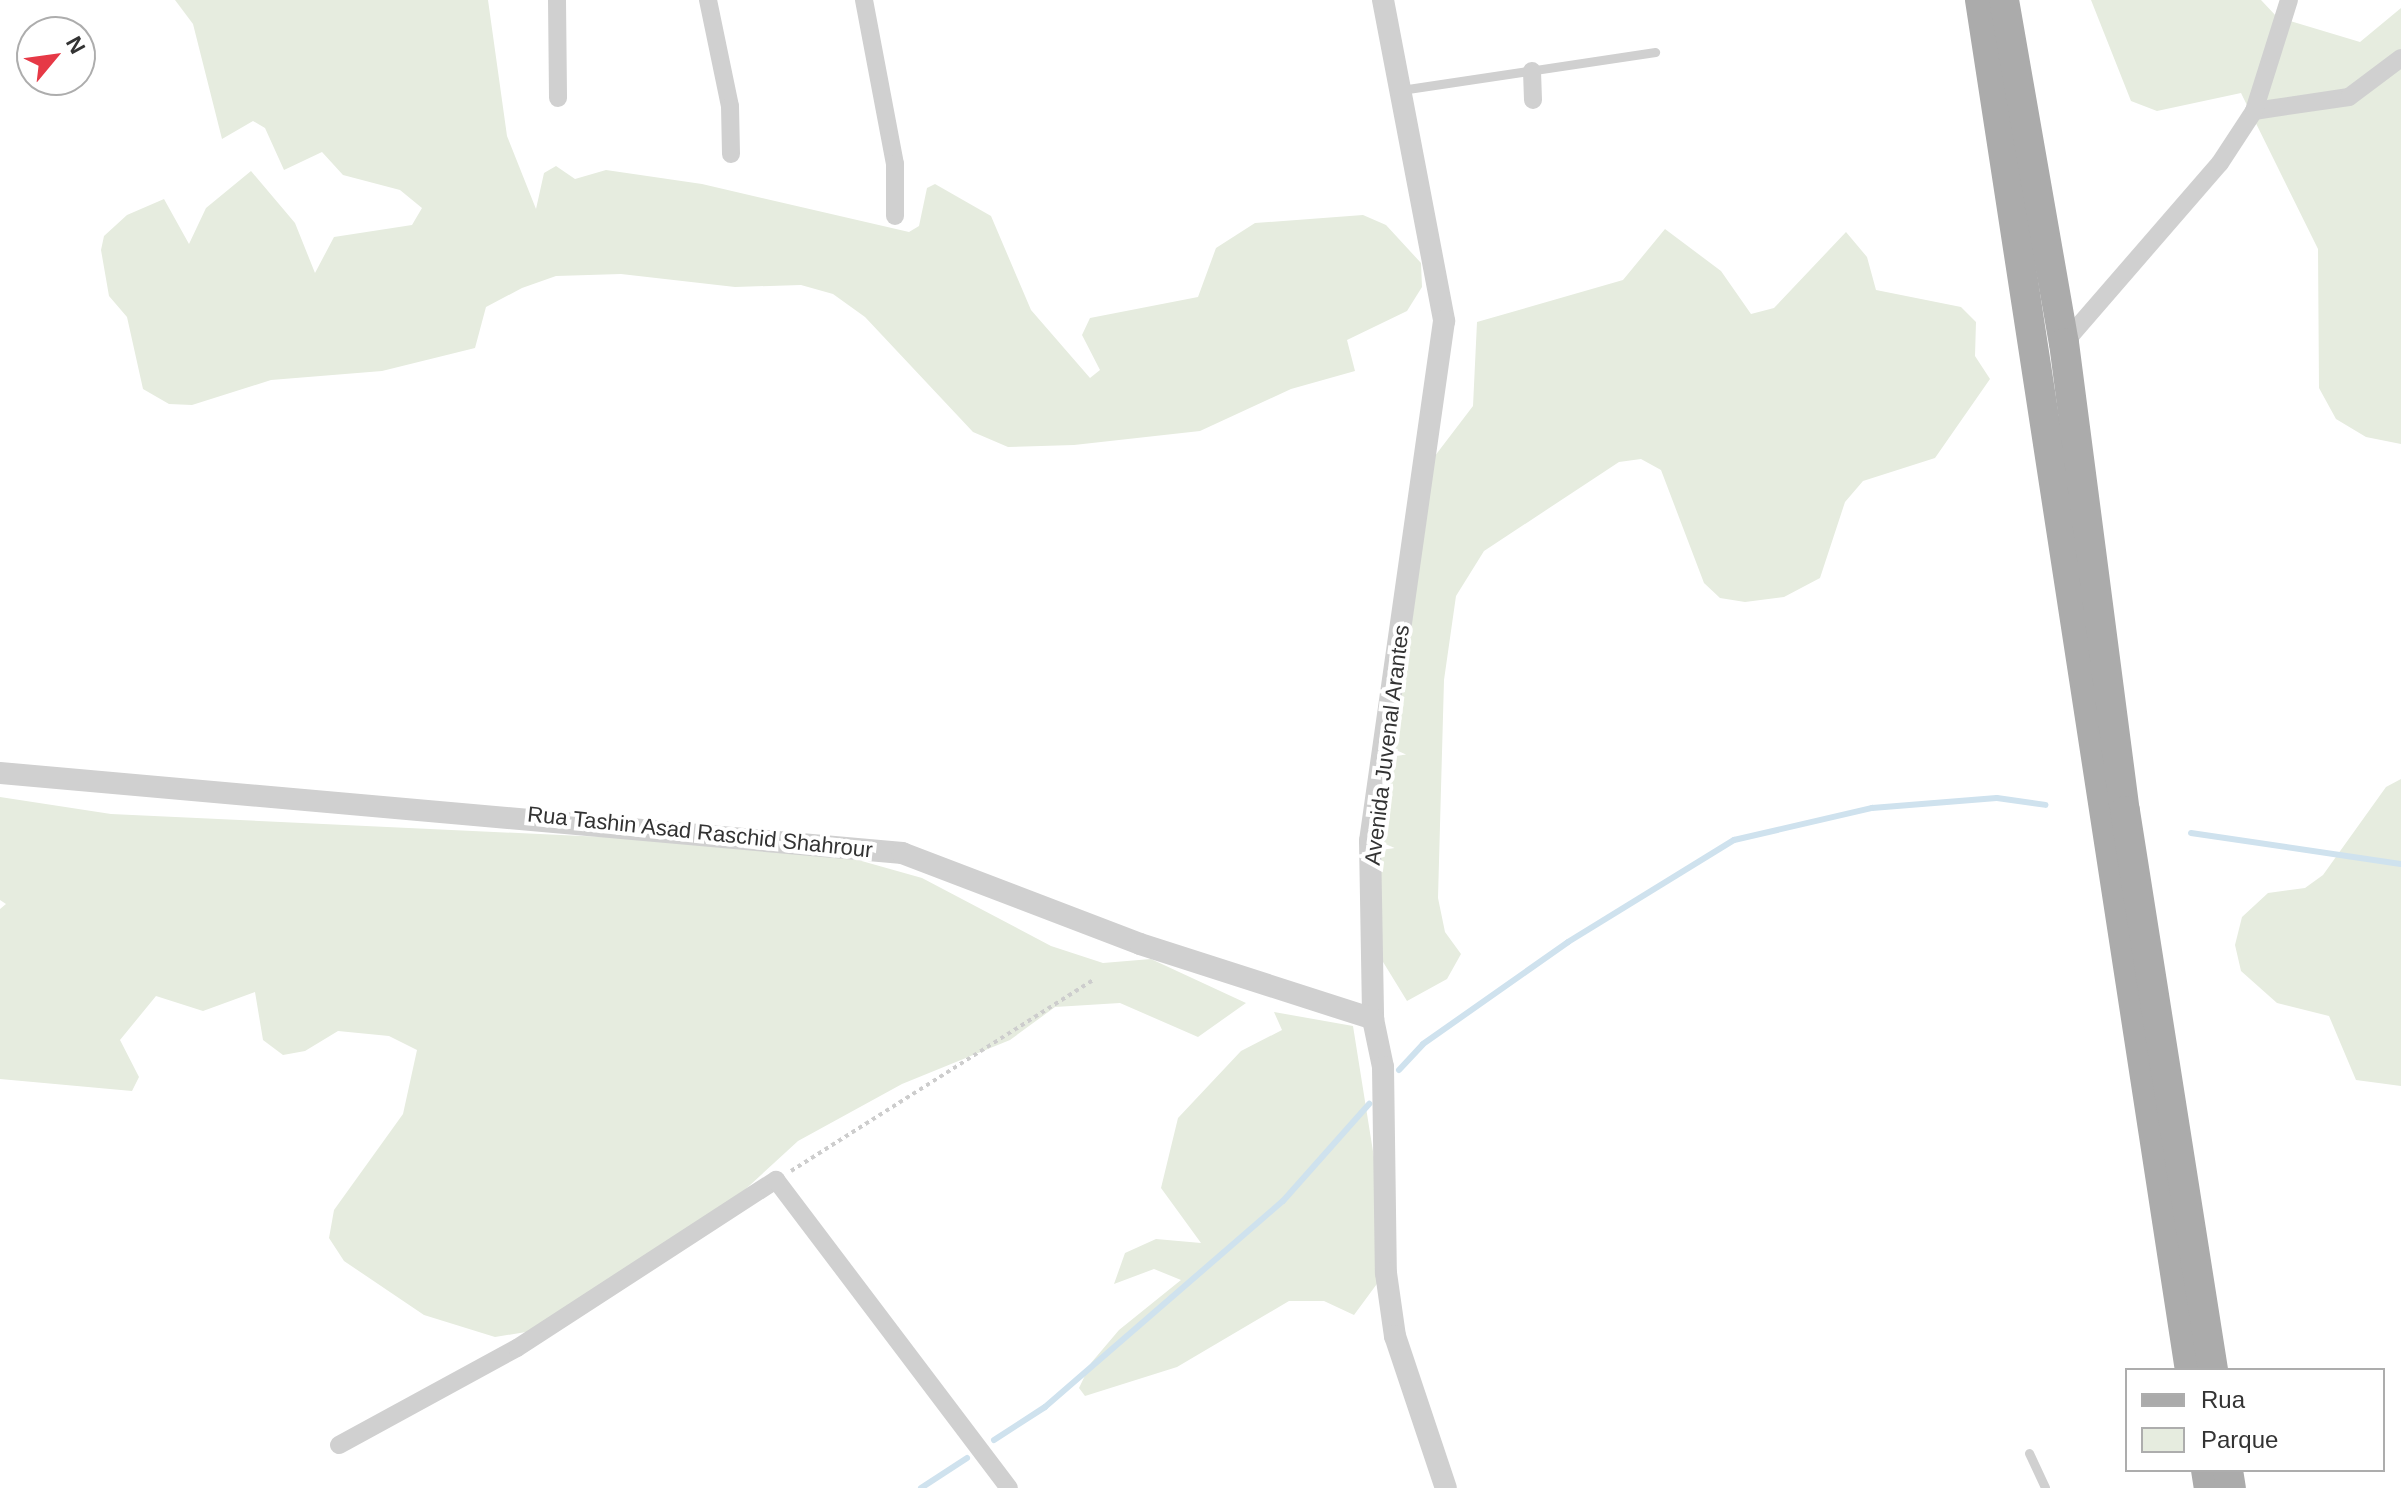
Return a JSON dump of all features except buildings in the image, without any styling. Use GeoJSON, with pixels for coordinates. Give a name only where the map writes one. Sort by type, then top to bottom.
{"type":"FeatureCollection","features":[{"type":"Feature","properties":{"kind":"main road"},"geometry":{"type":"LineString","coordinates":[[1980,0],[2190,1368]]}},
{"type":"Feature","properties":{"kind":"main road"},"geometry":{"type":"LineString","coordinates":[[2004,0],[2064,343],[2125,811],[2213,1368]]}},
{"type":"Feature","properties":{"kind":"street"},"geometry":{"type":"LineString","coordinates":[[557,0],[558,98]]}},
{"type":"Feature","properties":{"kind":"street"},"geometry":{"type":"LineString","coordinates":[[708,0],[730,106],[731,154]]}},
{"type":"Feature","properties":{"kind":"street"},"geometry":{"type":"LineString","coordinates":[[864,0],[895,164],[895,216]]}},
{"type":"Feature","properties":{"kind":"street","name":"Avenida Juvenal Arantes"},"geometry":{"type":"LineString","coordinates":[[1383,0],[1444,321],[1370,841],[1373,1019],[1383,1067],[1386,1273],[1395,1336],[1446,1488]]}},
{"type":"Feature","properties":{"kind":"street"},"geometry":{"type":"LineString","coordinates":[[2064,343],[2220,163],[2254,111],[2289,0]]}},
{"type":"Feature","properties":{"kind":"street"},"geometry":{"type":"LineString","coordinates":[[2254,111],[2349,97],[2401,58]]}},
{"type":"Feature","properties":{"kind":"street"},"geometry":{"type":"LineString","coordinates":[[1532,71],[1533,100]]}},
{"type":"Feature","properties":{"kind":"street","name":"Rua Tashin Asad Raschid Shahrour"},"geometry":{"type":"LineString","coordinates":[[0,773],[902,853],[1140,944],[1373,1019]]}},
{"type":"Feature","properties":{"kind":"street"},"geometry":{"type":"LineString","coordinates":[[339,1445],[517,1348],[776,1180],[1009,1488]]}},
{"type":"Feature","properties":{"kind":"lane"},"geometry":{"type":"LineString","coordinates":[[1400,90],[1655,52]]}},
{"type":"Feature","properties":{"kind":"lane"},"geometry":{"type":"LineString","coordinates":[[2029,1453],[2045,1488]]}},
{"type":"Feature","properties":{"kind":"path"},"geometry":{"type":"LineString","coordinates":[[776,1180],[1093,980]]}},
{"type":"Feature","properties":{"kind":"green space"},"geometry":{"type":"Polygon","coordinates":[[[175,0],[488,0],[507,136],[536,209],[544,173],[556,166],[575,179],[606,170],[702,184],[909,232],[919,226],[927,188],[935,184],[991,216],[1031,310],[1090,378],[1100,370],[1082,335],[1090,318],[1198,297],[1216,248],[1255,223],[1363,215],[1386,225],[1421,263],[1422,287],[1407,311],[1347,340],[1355,371],[1291,389],[1200,431],[1074,445],[1008,447],[973,432],[865,317],[833,294],[801,285],[735,287],[621,274],[556,276],[522,288],[486,307],[475,348],[382,371],[271,380],[192,405],[169,404],[143,389],[127,317],[109,296],[101,250],[104,236],[127,215],[164,199],[189,244],[206,208],[251,171],[295,223],[315,273],[334,237],[412,225],[422,208],[400,190],[343,175],[322,152],[284,170],[265,128],[253,121],[222,139],[193,24],[175,0]]]}},
{"type":"Feature","properties":{"kind":"green space"},"geometry":{"type":"Polygon","coordinates":[[[2091,0],[2261,0],[2277,17],[2360,42],[2401,8],[2401,444],[2366,437],[2336,419],[2319,388],[2318,249],[2241,93],[2157,111],[2131,101],[2091,0]]]}},
{"type":"Feature","properties":{"kind":"green space"},"geometry":{"type":"Polygon","coordinates":[[[1665,229],[1721,271],[1751,314],[1774,308],[1846,232],[1867,257],[1876,290],[1961,307],[1976,322],[1975,356],[1990,379],[1935,458],[1863,481],[1845,502],[1820,578],[1784,597],[1745,602],[1720,598],[1704,583],[1661,470],[1641,459],[1619,462],[1484,551],[1456,596],[1444,680],[1438,898],[1445,932],[1461,954],[1447,979],[1407,1001],[1380,957],[1371,914],[1428,465],[1473,406],[1477,322],[1623,280],[1665,229]]]}},
{"type":"Feature","properties":{"kind":"green space"},"geometry":{"type":"Polygon","coordinates":[[[2401,779],[2401,1086],[2356,1080],[2329,1016],[2277,1003],[2241,971],[2235,945],[2242,917],[2268,893],[2305,888],[2323,875],[2386,787],[2401,779]]]}},
{"type":"Feature","properties":{"kind":"green space"},"geometry":{"type":"Polygon","coordinates":[[[0,797],[111,814],[667,840],[851,858],[922,878],[1051,946],[1103,963],[1151,959],[1246,1003],[1198,1037],[1120,1003],[1055,1007],[1010,1040],[902,1084],[798,1141],[699,1232],[526,1332],[495,1337],[424,1315],[344,1261],[329,1238],[334,1210],[403,1114],[417,1050],[389,1036],[338,1031],[305,1051],[283,1055],[263,1040],[255,992],[203,1011],[156,996],[120,1040],[139,1077],[132,1091],[0,1079],[0,909],[6,904],[0,900],[0,797]]]}},
{"type":"Feature","properties":{"kind":"green space"},"geometry":{"type":"Polygon","coordinates":[[[1274,1012],[1353,1026],[1386,1233],[1382,1277],[1354,1315],[1324,1301],[1289,1301],[1177,1367],[1085,1396],[1079,1388],[1091,1363],[1119,1330],[1181,1280],[1154,1269],[1114,1284],[1125,1253],[1156,1239],[1201,1243],[1161,1188],[1178,1118],[1241,1051],[1282,1030],[1274,1012]]]}},
{"type":"Feature","properties":{"kind":"waterway"},"geometry":{"type":"LineString","coordinates":[[1399,1070],[1423,1044],[1568,942],[1734,840],[1872,808],[1997,798],[2046,805]]}},
{"type":"Feature","properties":{"kind":"waterway"},"geometry":{"type":"LineString","coordinates":[[2191,833],[2401,864]]}},
{"type":"Feature","properties":{"kind":"waterway"},"geometry":{"type":"LineString","coordinates":[[994,1440],[1045,1407],[1283,1201],[1369,1104]]}},
{"type":"Feature","properties":{"kind":"waterway"},"geometry":{"type":"LineString","coordinates":[[921,1488],[967,1458]]}}]}
